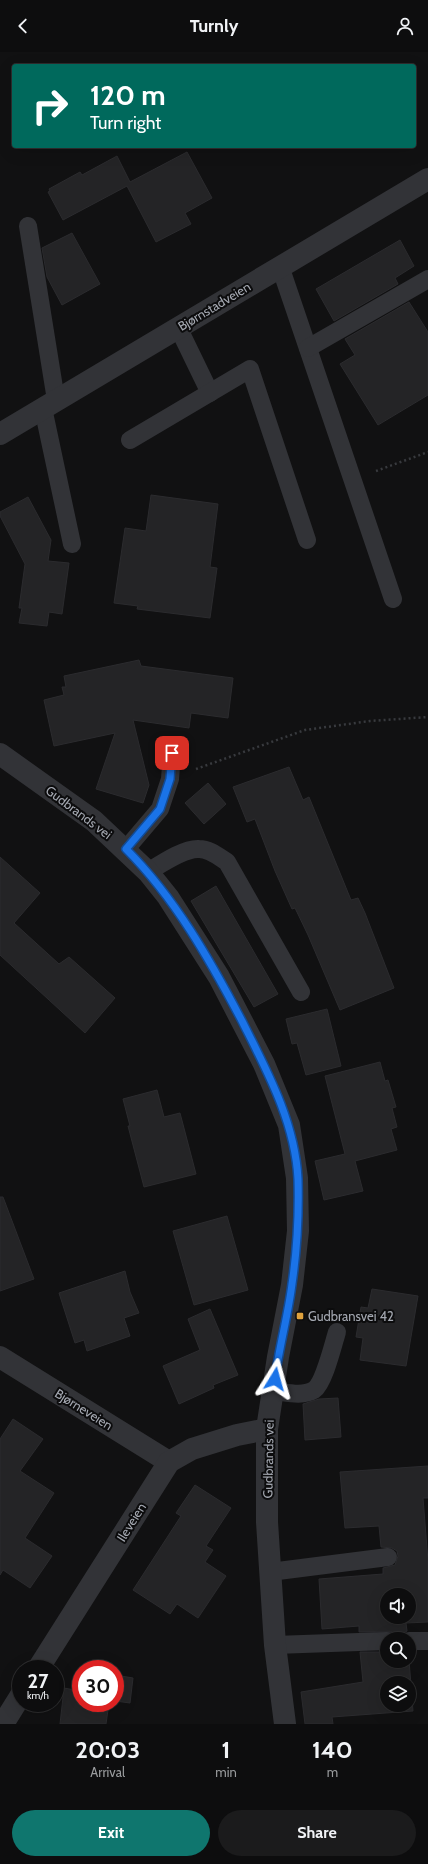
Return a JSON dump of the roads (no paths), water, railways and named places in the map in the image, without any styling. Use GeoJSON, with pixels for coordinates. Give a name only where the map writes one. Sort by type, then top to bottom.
{"type":"FeatureCollection","features":[{"type":"Feature","properties":{"kind":"street","name":"Bjørnstadveien"},"geometry":{"type":"LineString","coordinates":[[0,434],[428,179]]}},
{"type":"Feature","properties":{"kind":"street","name":"Gudbrands vei"},"geometry":{"type":"LineString","coordinates":[[0,754],[94,821],[126,849],[148,872],[168,897],[219,977],[264,1064],[289,1125],[298,1178],[298,1231],[292,1285],[278,1357],[267,1429],[267,1522],[270,1572],[275,1645],[285,1724]]}},
{"type":"Feature","properties":{"kind":"street","name":"Bjørneveien"},"geometry":{"type":"LineString","coordinates":[[0,1357],[169,1462]]}},
{"type":"Feature","properties":{"kind":"street","name":"Ileveien"},"geometry":{"type":"LineString","coordinates":[[44,1660],[169,1462],[192,1449],[236,1435],[267,1429]]}},
{"type":"Feature","properties":{"kind":"street"},"geometry":{"type":"LineString","coordinates":[[3,1724],[12,1710]]}},
{"type":"Feature","properties":{"kind":"lane"},"geometry":{"type":"LineString","coordinates":[[28,226],[49,404],[72,544]]}},
{"type":"Feature","properties":{"kind":"lane"},"geometry":{"type":"LineString","coordinates":[[280,266],[353,479],[392,599]]}},
{"type":"Feature","properties":{"kind":"lane"},"geometry":{"type":"LineString","coordinates":[[308,348],[428,279]]}},
{"type":"Feature","properties":{"kind":"lane"},"geometry":{"type":"LineString","coordinates":[[178,327],[210,393]]}},
{"type":"Feature","properties":{"kind":"lane"},"geometry":{"type":"LineString","coordinates":[[130,440],[250,369],[307,540]]}},
{"type":"Feature","properties":{"kind":"lane"},"geometry":{"type":"LineString","coordinates":[[126,849],[160,809],[170,779],[172,753]]}},
{"type":"Feature","properties":{"kind":"lane"},"geometry":{"type":"LineString","coordinates":[[148,872],[186,851],[199,848],[212,852],[227,862],[301,992]]}},
{"type":"Feature","properties":{"kind":"lane"},"geometry":{"type":"LineString","coordinates":[[273,1391],[299,1394],[314,1390],[321,1380],[337,1332]]}},
{"type":"Feature","properties":{"kind":"lane"},"geometry":{"type":"LineString","coordinates":[[270,1572],[388,1557]]}},
{"type":"Feature","properties":{"kind":"lane"},"geometry":{"type":"LineString","coordinates":[[275,1645],[380,1641]]}},
{"type":"Feature","properties":{"kind":"lane"},"geometry":{"type":"LineString","coordinates":[[416,1641],[428,1641]]}},
{"type":"Feature","properties":{"kind":"place","name":"Gudbransvei 42"},"geometry":{"type":"Point","coordinates":[300,1316]}}]}
